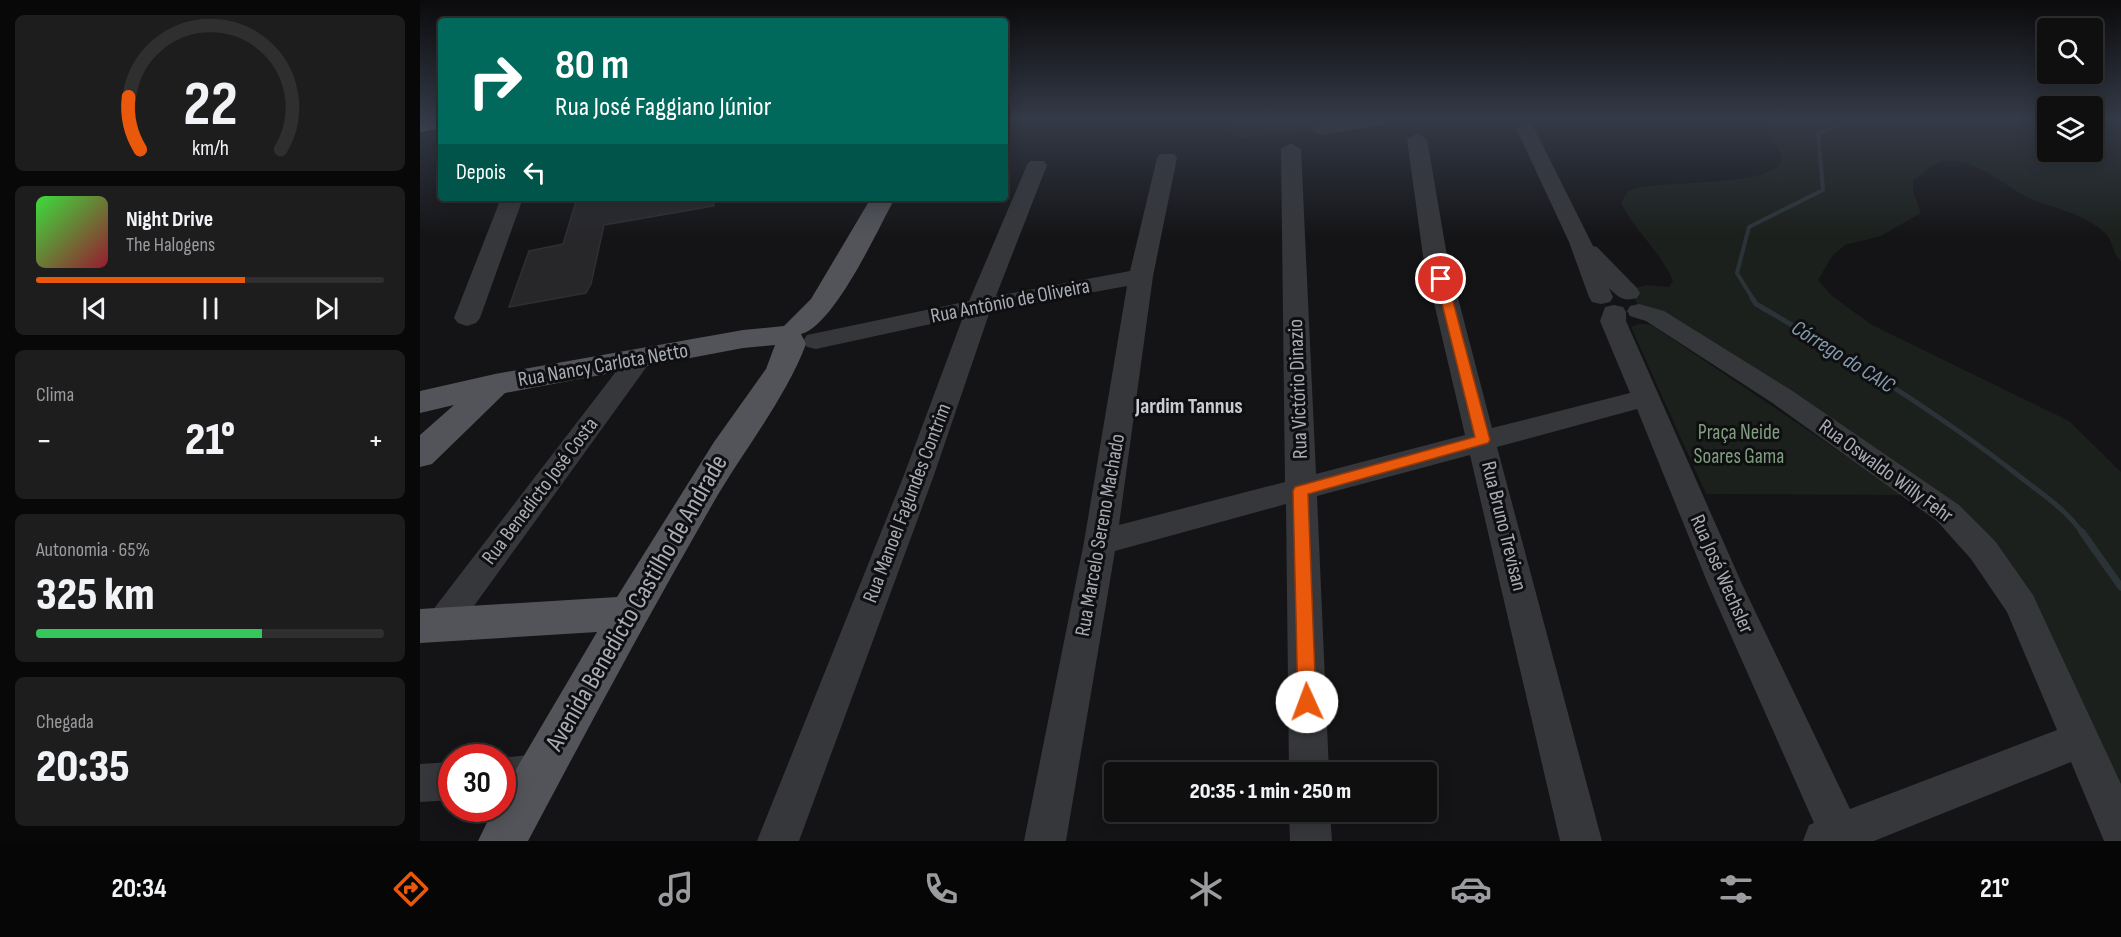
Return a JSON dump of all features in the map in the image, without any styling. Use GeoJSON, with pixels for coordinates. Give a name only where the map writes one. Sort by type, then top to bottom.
{"type":"FeatureCollection","features":[{"type":"Feature","properties":{"kind":"main road","name":"Avenida Benedicto Castilho de Andrade"},"geometry":{"type":"LineString","coordinates":[[502,841],[520,775],[629,613],[726,451],[805,335],[881,201]]}},
{"type":"Feature","properties":{"kind":"main road","name":"Rua Nancy Carlota Netto"},"geometry":{"type":"LineString","coordinates":[[420,402],[495,384],[743,339],[805,335]]}},
{"type":"Feature","properties":{"kind":"main road"},"geometry":{"type":"LineString","coordinates":[[420,455],[449,425],[495,384]]}},
{"type":"Feature","properties":{"kind":"main road"},"geometry":{"type":"LineString","coordinates":[[420,407],[434,407],[446,411],[449,425]]}},
{"type":"Feature","properties":{"kind":"main road"},"geometry":{"type":"LineString","coordinates":[[430,625],[629,613]]}},
{"type":"Feature","properties":{"kind":"street","name":"Rua Marcelo Sereno Machado"},"geometry":{"type":"LineString","coordinates":[[1045,841],[1100,542],[1141,276],[1167,158]]}},
{"type":"Feature","properties":{"kind":"street","name":"Rua Victório Dinazio"},"geometry":{"type":"LineString","coordinates":[[1291,158],[1309,762]]}},
{"type":"Feature","properties":{"kind":"street","name":"Rua Bruno Trevisan"},"geometry":{"type":"LineString","coordinates":[[1420,158],[1435,256],[1483,440],[1581,841]]}},
{"type":"Feature","properties":{"kind":"street","name":"Rua José Wechsler"},"geometry":{"type":"LineString","coordinates":[[1540,158],[1580,242],[1620,303],[1613,321],[1831,837]]}},
{"type":"Feature","properties":{"kind":"street","name":"Rua Manoel Fagundes Contrim"},"geometry":{"type":"LineString","coordinates":[[778,841],[919,475],[979,306],[1037,165]]}},
{"type":"Feature","properties":{"kind":"street"},"geometry":{"type":"LineString","coordinates":[[467,318],[511,201]]}},
{"type":"Feature","properties":{"kind":"street","name":"Rua Antônio de Oliveira"},"geometry":{"type":"LineString","coordinates":[[805,335],[878,328],[979,306],[1141,276]]}},
{"type":"Feature","properties":{"kind":"street","name":"Rua Oswaldo Willy Fehr"},"geometry":{"type":"LineString","coordinates":[[1620,303],[1654,316],[1781,396],[1923,494],[1960,525],[2002,575],[2021,605],[2121,831]]}},
{"type":"Feature","properties":{"kind":"street","name":"Rua Benedicto José Costa"},"geometry":{"type":"LineString","coordinates":[[430,625],[640,358]]}},
{"type":"Feature","properties":{"kind":"street"},"geometry":{"type":"LineString","coordinates":[[1100,542],[1646,398]]}},
{"type":"Feature","properties":{"kind":"street"},"geometry":{"type":"LineString","coordinates":[[1831,837],[2082,739]]}},
{"type":"Feature","properties":{"kind":"street"},"geometry":{"type":"LineString","coordinates":[[420,783],[438,782]]}},
{"type":"Feature","properties":{"kind":"street"},"geometry":{"type":"LineString","coordinates":[[1310,822],[1311,841]]}},
{"type":"Feature","properties":{"kind":"green space"},"geometry":{"type":"Polygon","coordinates":[[[1782,158],[2037,158],[2037,162],[2103,162],[2103,158],[2121,158],[2121,261],[2106,234],[2090,222],[2031,199],[1967,163],[1943,161],[1913,180],[1913,191],[1921,213],[1881,236],[1845,245],[1833,255],[1818,280],[1832,296],[1872,325],[2069,421],[2121,472],[2121,802],[1992,553],[1638,305],[1633,296],[1636,288],[1646,285],[1669,287],[1673,281],[1668,270],[1621,203],[1628,191],[1642,187],[1737,179],[1759,175],[1774,169],[1782,158]]]}},
{"type":"Feature","properties":{"kind":"green space","name":"Praça Neide Soares Gama"},"geometry":{"type":"Polygon","coordinates":[[[1648,324],[1656,328],[1904,495],[1706,494],[1631,327],[1648,324]]]}},
{"type":"Feature","properties":{"kind":"building"},"geometry":{"type":"Polygon","coordinates":[[[576,201],[713,201],[714,206],[604,225],[591,284],[586,293],[509,307],[529,251],[563,244],[576,201]]]}},
{"type":"Feature","properties":{"kind":"waterway","name":"Córrego do CAIC"},"geometry":{"type":"LineString","coordinates":[[1753,299],[1737,273],[1749,227],[1823,190],[1820,158]]}},
{"type":"Feature","properties":{"kind":"waterway","name":"Córrego do CAIC"},"geometry":{"type":"LineString","coordinates":[[1752,298],[1756,304],[1857,364],[1956,429],[2054,503],[2083,534]]}},
{"type":"Feature","properties":{"kind":"waterway","name":"Córrego do CAIC"},"geometry":{"type":"LineString","coordinates":[[2082,532],[2121,587]]}},
{"type":"Feature","properties":{"kind":"district","name":"Jardim Tannus"},"geometry":{"type":"Point","coordinates":[1189,406]}},
{"type":"Feature","properties":{"kind":"route"},"geometry":{"type":"LineString","coordinates":[[1307,702],[1300,491],[1483,440],[1441,279]]}}]}
